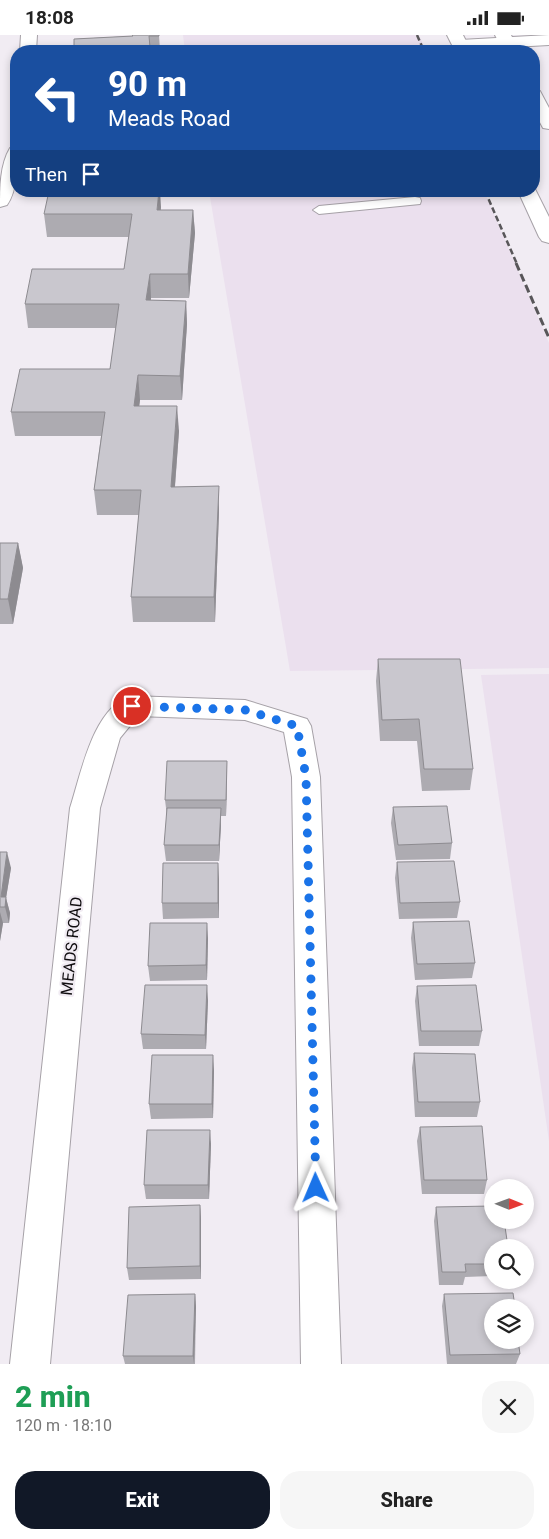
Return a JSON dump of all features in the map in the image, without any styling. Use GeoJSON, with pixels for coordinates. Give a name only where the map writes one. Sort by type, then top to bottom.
{"type":"FeatureCollection","features":[{"type":"Feature","properties":{"kind":"street"},"geometry":{"type":"LineString","coordinates":[[459,44],[549,40]]}},
{"type":"Feature","properties":{"kind":"street"},"geometry":{"type":"LineString","coordinates":[[540,107],[549,124]]}},
{"type":"Feature","properties":{"kind":"street"},"geometry":{"type":"LineString","coordinates":[[0,201],[10,171]]}},
{"type":"Feature","properties":{"kind":"street"},"geometry":{"type":"LineString","coordinates":[[530,197],[549,237]]}},
{"type":"Feature","properties":{"kind":"street","name":"MEADS ROAD"},"geometry":{"type":"LineString","coordinates":[[30,1364],[85,807],[107,734],[132,706],[245,710],[297,726],[306,777],[321,1364]]}},
{"type":"Feature","properties":{"kind":"lane"},"geometry":{"type":"LineString","coordinates":[[319,210],[415,201]]}},
{"type":"Feature","properties":{"kind":"shaded area"},"geometry":{"type":"Polygon","coordinates":[[[183,35],[419,35],[423,45],[184,45],[183,35]]]}},
{"type":"Feature","properties":{"kind":"shaded area"},"geometry":{"type":"Polygon","coordinates":[[[210,197],[487,197],[549,343],[549,668],[290,671],[210,197]]]}},
{"type":"Feature","properties":{"kind":"shaded area"},"geometry":{"type":"Polygon","coordinates":[[[549,674],[549,1141],[481,675],[549,674]]]}},
{"type":"Feature","properties":{"kind":"building"},"geometry":{"type":"Polygon","coordinates":[[[159,35],[149,36],[150,45],[74,45],[74,39],[159,35]]]}},
{"type":"Feature","properties":{"kind":"building"},"geometry":{"type":"Polygon","coordinates":[[[48,197],[158,197],[157,210],[193,210],[188,274],[150,274],[146,300],[186,301],[180,376],[138,375],[134,406],[177,406],[171,487],[219,486],[214,597],[131,597],[141,490],[94,490],[105,412],[11,412],[20,369],[110,369],[119,304],[25,304],[32,269],[124,269],[132,214],[44,214],[48,197]]]}},
{"type":"Feature","properties":{"kind":"building"},"geometry":{"type":"Polygon","coordinates":[[[0,543],[18,543],[8,599],[0,599],[0,543]]]}},
{"type":"Feature","properties":{"kind":"building"},"geometry":{"type":"Polygon","coordinates":[[[378,659],[460,659],[473,769],[424,769],[419,719],[382,720],[378,659]]]}},
{"type":"Feature","properties":{"kind":"building"},"geometry":{"type":"Polygon","coordinates":[[[167,761],[227,761],[226,800],[165,800],[167,761]]]}},
{"type":"Feature","properties":{"kind":"building"},"geometry":{"type":"Polygon","coordinates":[[[447,806],[452,843],[398,845],[393,807],[447,806]]]}},
{"type":"Feature","properties":{"kind":"building"},"geometry":{"type":"Polygon","coordinates":[[[167,808],[221,808],[219,845],[164,845],[167,808]]]}},
{"type":"Feature","properties":{"kind":"building"},"geometry":{"type":"Polygon","coordinates":[[[0,852],[7,852],[1,897],[6,897],[5,907],[0,907],[0,852]]]}},
{"type":"Feature","properties":{"kind":"building"},"geometry":{"type":"Polygon","coordinates":[[[454,861],[460,902],[400,903],[397,862],[454,861]]]}},
{"type":"Feature","properties":{"kind":"building"},"geometry":{"type":"Polygon","coordinates":[[[163,863],[218,863],[218,903],[162,903],[163,863]]]}},
{"type":"Feature","properties":{"kind":"building"},"geometry":{"type":"Polygon","coordinates":[[[469,921],[475,963],[417,964],[413,922],[469,921]]]}},
{"type":"Feature","properties":{"kind":"building"},"geometry":{"type":"Polygon","coordinates":[[[150,923],[207,923],[206,965],[148,966],[150,923]]]}},
{"type":"Feature","properties":{"kind":"building"},"geometry":{"type":"Polygon","coordinates":[[[145,985],[207,985],[205,1035],[141,1034],[145,985]]]}},
{"type":"Feature","properties":{"kind":"building"},"geometry":{"type":"Polygon","coordinates":[[[476,985],[482,1031],[421,1031],[417,986],[476,985]]]}},
{"type":"Feature","properties":{"kind":"building"},"geometry":{"type":"Polygon","coordinates":[[[414,1053],[475,1054],[480,1102],[418,1102],[414,1053]]]}},
{"type":"Feature","properties":{"kind":"building"},"geometry":{"type":"Polygon","coordinates":[[[152,1055],[213,1055],[212,1104],[149,1104],[152,1055]]]}},
{"type":"Feature","properties":{"kind":"building"},"geometry":{"type":"Polygon","coordinates":[[[482,1126],[487,1179],[424,1180],[420,1127],[482,1126]]]}},
{"type":"Feature","properties":{"kind":"building"},"geometry":{"type":"Polygon","coordinates":[[[147,1130],[210,1130],[208,1185],[144,1185],[147,1130]]]}},
{"type":"Feature","properties":{"kind":"building"},"geometry":{"type":"Polygon","coordinates":[[[200,1205],[200,1266],[127,1268],[129,1207],[200,1205]]]}},
{"type":"Feature","properties":{"kind":"building"},"geometry":{"type":"Polygon","coordinates":[[[484,1206],[484,1229],[505,1229],[507,1239],[484,1239],[484,1264],[465,1264],[466,1272],[442,1272],[436,1207],[484,1206]]]}},
{"type":"Feature","properties":{"kind":"building"},"geometry":{"type":"Polygon","coordinates":[[[513,1293],[514,1299],[484,1299],[484,1349],[519,1349],[520,1354],[450,1355],[444,1294],[513,1293]]]}},
{"type":"Feature","properties":{"kind":"building"},"geometry":{"type":"Polygon","coordinates":[[[195,1294],[193,1356],[123,1356],[128,1295],[195,1294]]]}},
{"type":"Feature","properties":{"kind":"railway"},"geometry":{"type":"LineString","coordinates":[[417,35],[421,45]]}},
{"type":"Feature","properties":{"kind":"railway"},"geometry":{"type":"LineString","coordinates":[[488,197],[517,264]]}},
{"type":"Feature","properties":{"kind":"railway"},"geometry":{"type":"LineString","coordinates":[[516,263],[549,338]]}},
{"type":"Feature","properties":{"kind":"route"},"geometry":{"type":"LineString","coordinates":[[132,706],[245,710],[297,726],[306,777],[316,1188]]}}]}
